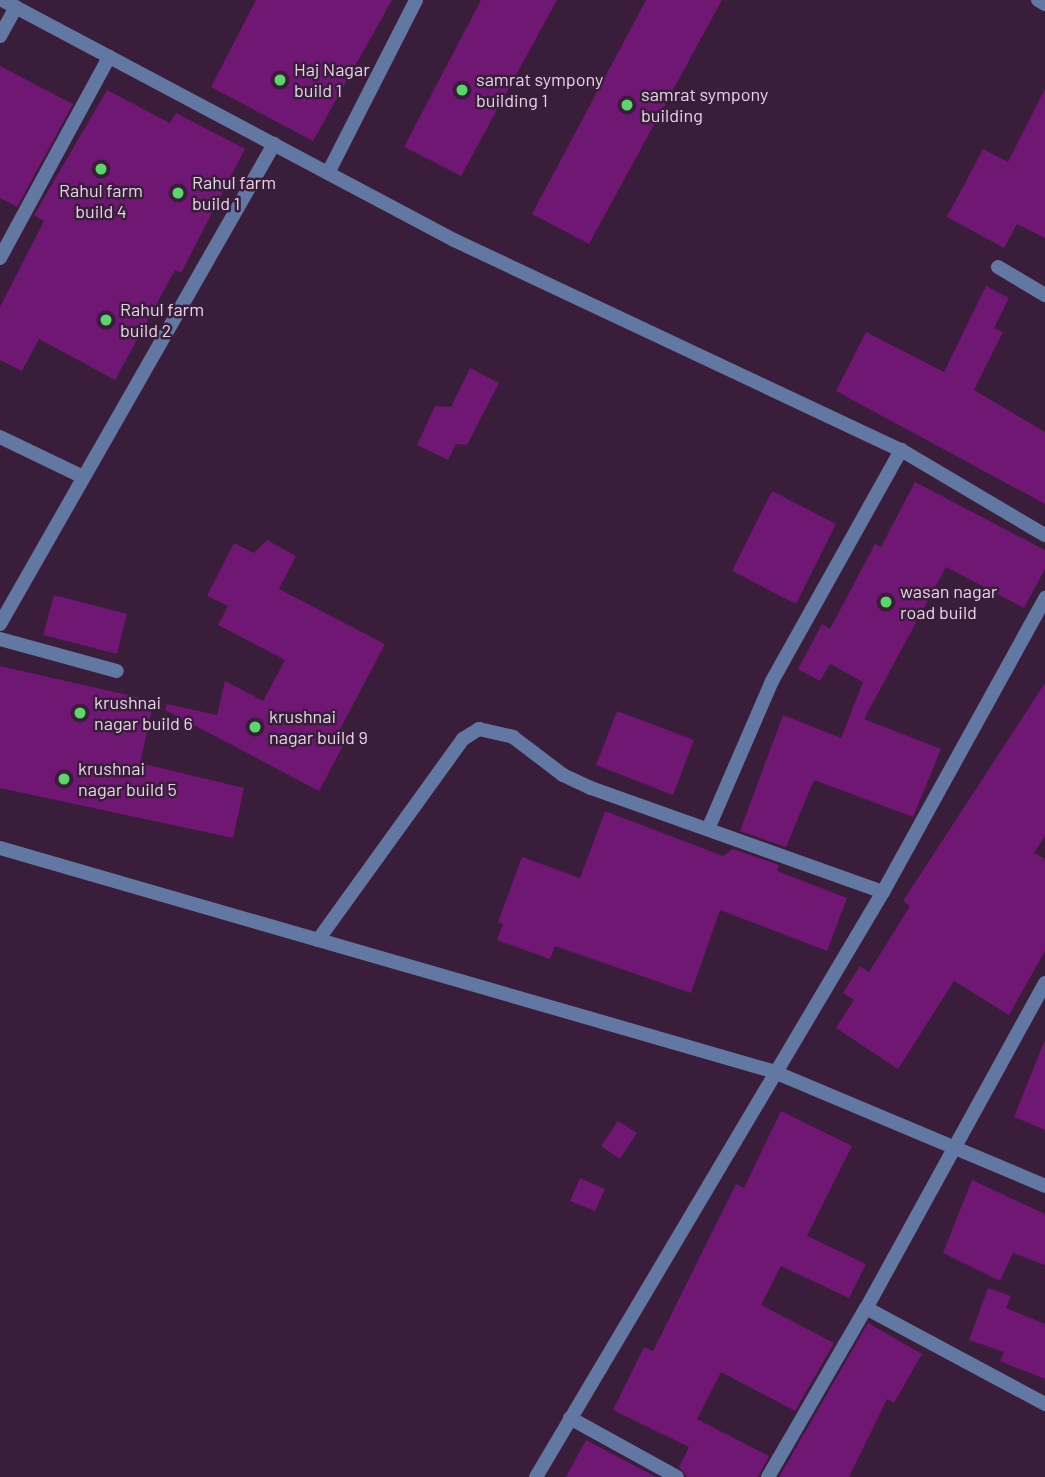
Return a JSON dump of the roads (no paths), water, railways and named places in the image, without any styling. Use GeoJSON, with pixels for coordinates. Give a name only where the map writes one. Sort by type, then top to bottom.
{"type":"FeatureCollection","features":[{"type":"Feature","properties":{"kind":"street"},"geometry":{"type":"LineString","coordinates":[[2,0],[454,240],[901,450],[1045,535]]}},
{"type":"Feature","properties":{"kind":"street"},"geometry":{"type":"LineString","coordinates":[[328,173],[416,0]]}},
{"type":"Feature","properties":{"kind":"street"},"geometry":{"type":"LineString","coordinates":[[1038,0],[1045,4]]}},
{"type":"Feature","properties":{"kind":"street"},"geometry":{"type":"LineString","coordinates":[[0,36],[16,7]]}},
{"type":"Feature","properties":{"kind":"street"},"geometry":{"type":"LineString","coordinates":[[0,258],[109,57]]}},
{"type":"Feature","properties":{"kind":"street"},"geometry":{"type":"LineString","coordinates":[[0,624],[274,144]]}},
{"type":"Feature","properties":{"kind":"street"},"geometry":{"type":"LineString","coordinates":[[998,267],[1045,295]]}},
{"type":"Feature","properties":{"kind":"street"},"geometry":{"type":"LineString","coordinates":[[0,437],[83,477]]}},
{"type":"Feature","properties":{"kind":"street"},"geometry":{"type":"LineString","coordinates":[[708,829],[772,681],[901,450]]}},
{"type":"Feature","properties":{"kind":"street"},"geometry":{"type":"LineString","coordinates":[[536,1477],[772,1071],[883,891],[1045,598]]}},
{"type":"Feature","properties":{"kind":"street"},"geometry":{"type":"LineString","coordinates":[[0,639],[117,671]]}},
{"type":"Feature","properties":{"kind":"street"},"geometry":{"type":"LineString","coordinates":[[318,940],[463,739],[479,729],[513,737],[563,775],[592,788],[883,891]]}},
{"type":"Feature","properties":{"kind":"street"},"geometry":{"type":"LineString","coordinates":[[0,848],[772,1071],[1045,1186]]}},
{"type":"Feature","properties":{"kind":"street"},"geometry":{"type":"LineString","coordinates":[[768,1477],[866,1308],[1045,983]]}},
{"type":"Feature","properties":{"kind":"street"},"geometry":{"type":"LineString","coordinates":[[866,1308],[1045,1404]]}},
{"type":"Feature","properties":{"kind":"street"},"geometry":{"type":"LineString","coordinates":[[570,1418],[677,1477]]}},
{"type":"Feature","properties":{"kind":"place","name":"Haj Nagar build 1"},"geometry":{"type":"Point","coordinates":[280,80]}},
{"type":"Feature","properties":{"kind":"place","name":"samrat sympony building 1"},"geometry":{"type":"Point","coordinates":[462,90]}},
{"type":"Feature","properties":{"kind":"place","name":"samrat sympony building"},"geometry":{"type":"Point","coordinates":[627,105]}},
{"type":"Feature","properties":{"kind":"place","name":"Rahul farm build 4"},"geometry":{"type":"Point","coordinates":[101,169]}},
{"type":"Feature","properties":{"kind":"place","name":"Rahul farm build 1"},"geometry":{"type":"Point","coordinates":[178,193]}},
{"type":"Feature","properties":{"kind":"place","name":"Rahul farm build 2"},"geometry":{"type":"Point","coordinates":[106,320]}},
{"type":"Feature","properties":{"kind":"place","name":"wasan nagar road build"},"geometry":{"type":"Point","coordinates":[886,602]}},
{"type":"Feature","properties":{"kind":"place","name":"krushnai nagar build 6"},"geometry":{"type":"Point","coordinates":[80,713]}},
{"type":"Feature","properties":{"kind":"place","name":"krushnai nagar build 9"},"geometry":{"type":"Point","coordinates":[255,727]}},
{"type":"Feature","properties":{"kind":"place","name":"krushnai nagar build 5"},"geometry":{"type":"Point","coordinates":[64,779]}}]}
